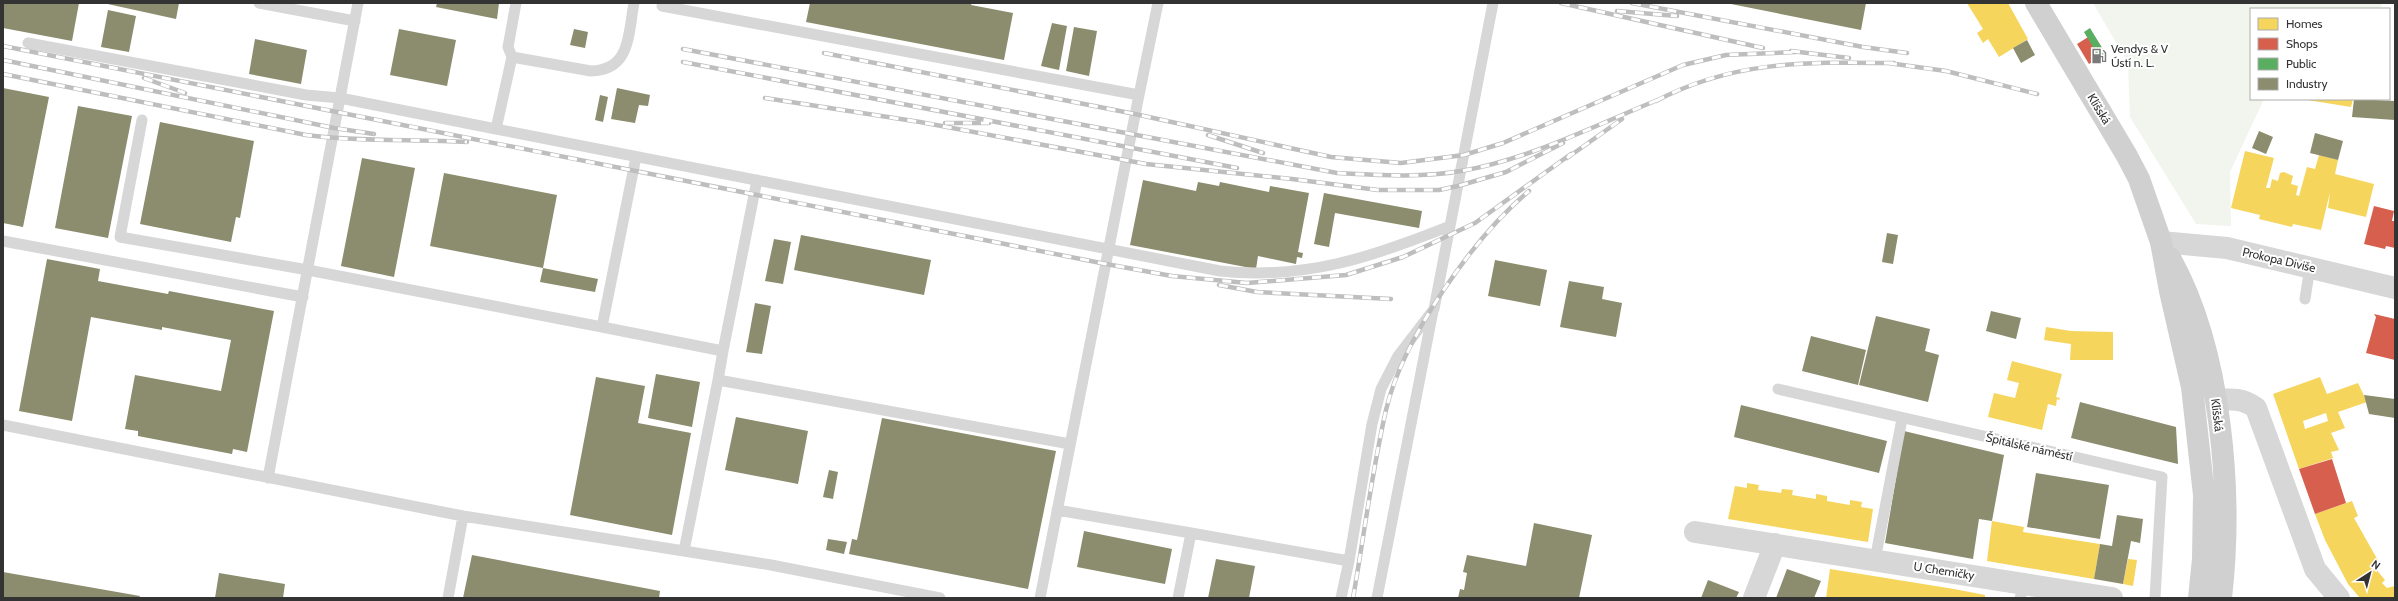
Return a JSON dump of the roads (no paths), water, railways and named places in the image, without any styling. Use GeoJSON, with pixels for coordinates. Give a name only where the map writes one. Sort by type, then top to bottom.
{"type":"FeatureCollection","features":[{"type":"Feature","properties":{"kind":"street","name":"Klíšská"},"geometry":{"type":"LineString","coordinates":[[2036,3],[2127,156],[2139,179],[2161,242],[2189,298],[2202,335],[2216,400],[2224,507],[2221,598]]}},
{"type":"Feature","properties":{"kind":"street","name":"Klíšská"},"geometry":{"type":"LineString","coordinates":[[2161,242],[2170,291],[2192,387],[2198,426],[2204,527],[2198,598]]}},
{"type":"Feature","properties":{"kind":"street","name":"Prokopa Diviše"},"geometry":{"type":"LineString","coordinates":[[2161,242],[2227,248],[2395,288]]}},
{"type":"Feature","properties":{"kind":"street"},"geometry":{"type":"LineString","coordinates":[[2216,400],[2236,399],[2247,401],[2256,408],[2315,570],[2339,598]]}},
{"type":"Feature","properties":{"kind":"street","name":"U Chemičky"},"geometry":{"type":"LineString","coordinates":[[1695,532],[1875,560],[2022,591],[2112,598]]}},
{"type":"Feature","properties":{"kind":"street"},"geometry":{"type":"LineString","coordinates":[[1754,598],[1776,544]]}},
{"type":"Feature","properties":{"kind":"lane"},"geometry":{"type":"LineString","coordinates":[[259,3],[355,21]]}},
{"type":"Feature","properties":{"kind":"lane"},"geometry":{"type":"LineString","coordinates":[[268,478],[358,3]]}},
{"type":"Feature","properties":{"kind":"lane"},"geometry":{"type":"LineString","coordinates":[[496,129],[512,57],[508,47],[516,3]]}},
{"type":"Feature","properties":{"kind":"lane"},"geometry":{"type":"LineString","coordinates":[[512,57],[591,71],[603,71],[614,67],[625,51],[634,3]]}},
{"type":"Feature","properties":{"kind":"lane"},"geometry":{"type":"LineString","coordinates":[[1040,598],[1158,3]]}},
{"type":"Feature","properties":{"kind":"lane"},"geometry":{"type":"LineString","coordinates":[[1378,598],[1493,3]]}},
{"type":"Feature","properties":{"kind":"lane"},"geometry":{"type":"LineString","coordinates":[[662,6],[1139,95]]}},
{"type":"Feature","properties":{"kind":"lane"},"geometry":{"type":"LineString","coordinates":[[28,43],[306,95],[340,98],[1220,271],[1274,274],[1316,269],[1370,256],[1450,226]]}},
{"type":"Feature","properties":{"kind":"lane"},"geometry":{"type":"LineString","coordinates":[[142,120],[120,237],[308,270],[723,351]]}},
{"type":"Feature","properties":{"kind":"lane"},"geometry":{"type":"LineString","coordinates":[[602,327],[636,157]]}},
{"type":"Feature","properties":{"kind":"lane"},"geometry":{"type":"LineString","coordinates":[[684,551],[757,180]]}},
{"type":"Feature","properties":{"kind":"lane"},"geometry":{"type":"LineString","coordinates":[[3,241],[303,297]]}},
{"type":"Feature","properties":{"kind":"lane"},"geometry":{"type":"LineString","coordinates":[[2305,299],[2310,267]]}},
{"type":"Feature","properties":{"kind":"lane"},"geometry":{"type":"LineString","coordinates":[[1341,598],[1375,406],[1388,374],[1434,309]]}},
{"type":"Feature","properties":{"kind":"lane"},"geometry":{"type":"LineString","coordinates":[[718,380],[1070,444]]}},
{"type":"Feature","properties":{"kind":"lane","name":"Špitálské náměstí"},"geometry":{"type":"LineString","coordinates":[[1778,389],[1902,419],[2162,477],[2155,598]]}},
{"type":"Feature","properties":{"kind":"lane"},"geometry":{"type":"LineString","coordinates":[[1875,560],[1902,419]]}},
{"type":"Feature","properties":{"kind":"lane"},"geometry":{"type":"LineString","coordinates":[[3,425],[463,516],[771,565],[940,598]]}},
{"type":"Feature","properties":{"kind":"lane"},"geometry":{"type":"LineString","coordinates":[[1057,510],[1348,561]]}},
{"type":"Feature","properties":{"kind":"lane"},"geometry":{"type":"LineString","coordinates":[[448,598],[463,516]]}},
{"type":"Feature","properties":{"kind":"lane"},"geometry":{"type":"LineString","coordinates":[[1178,598],[1190,533]]}},
{"type":"Feature","properties":{"kind":"railway"},"geometry":{"type":"LineString","coordinates":[[1561,3],[1763,48]]}},
{"type":"Feature","properties":{"kind":"railway"},"geometry":{"type":"LineString","coordinates":[[1632,3],[1863,47],[1907,53]]}},
{"type":"Feature","properties":{"kind":"railway"},"geometry":{"type":"LineString","coordinates":[[1617,11],[1677,16]]}},
{"type":"Feature","properties":{"kind":"railway"},"geometry":{"type":"LineString","coordinates":[[3,46],[1106,264],[1172,276],[1247,283],[1346,275],[1403,257],[1475,223],[1571,154]]}},
{"type":"Feature","properties":{"kind":"railway"},"geometry":{"type":"LineString","coordinates":[[683,49],[1337,173],[1368,175],[1431,175],[1486,166],[1537,150],[1660,99]]}},
{"type":"Feature","properties":{"kind":"railway"},"geometry":{"type":"LineString","coordinates":[[1791,51],[1849,58]]}},
{"type":"Feature","properties":{"kind":"railway"},"geometry":{"type":"LineString","coordinates":[[824,53],[1135,114],[1331,157],[1401,163],[1464,155],[1503,143],[1683,65],[1726,55],[1796,52]]}},
{"type":"Feature","properties":{"kind":"railway"},"geometry":{"type":"LineString","coordinates":[[3,60],[334,128],[374,134]]}},
{"type":"Feature","properties":{"kind":"railway"},"geometry":{"type":"LineString","coordinates":[[683,62],[1237,168]]}},
{"type":"Feature","properties":{"kind":"railway"},"geometry":{"type":"LineString","coordinates":[[1656,101],[1685,88],[1714,78],[1772,66],[1832,63],[1894,63]]}},
{"type":"Feature","properties":{"kind":"railway"},"geometry":{"type":"LineString","coordinates":[[1888,63],[1946,71],[2037,94]]}},
{"type":"Feature","properties":{"kind":"railway"},"geometry":{"type":"LineString","coordinates":[[3,74],[306,135],[366,140],[467,142]]}},
{"type":"Feature","properties":{"kind":"railway"},"geometry":{"type":"LineString","coordinates":[[144,78],[185,93]]}},
{"type":"Feature","properties":{"kind":"railway"},"geometry":{"type":"LineString","coordinates":[[765,98],[920,122],[1146,164],[1292,179],[1378,190],[1439,190],[1458,186],[1506,172],[1563,143]]}},
{"type":"Feature","properties":{"kind":"railway"},"geometry":{"type":"LineString","coordinates":[[1567,158],[1622,119]]}},
{"type":"Feature","properties":{"kind":"railway"},"geometry":{"type":"LineString","coordinates":[[945,123],[989,123]]}},
{"type":"Feature","properties":{"kind":"railway"},"geometry":{"type":"LineString","coordinates":[[1208,135],[1263,153]]}},
{"type":"Feature","properties":{"kind":"railway"},"geometry":{"type":"LineString","coordinates":[[1353,598],[1376,456],[1386,410],[1395,382],[1424,321],[1443,291],[1485,235],[1507,211],[1529,191]]}},
{"type":"Feature","properties":{"kind":"railway"},"geometry":{"type":"LineString","coordinates":[[1219,285],[1257,292],[1391,299]]}},
{"type":"Feature","properties":{"kind":"place","name":"Vendys & V Ústí n. L."},"geometry":{"type":"Point","coordinates":[2099,56]}}]}
